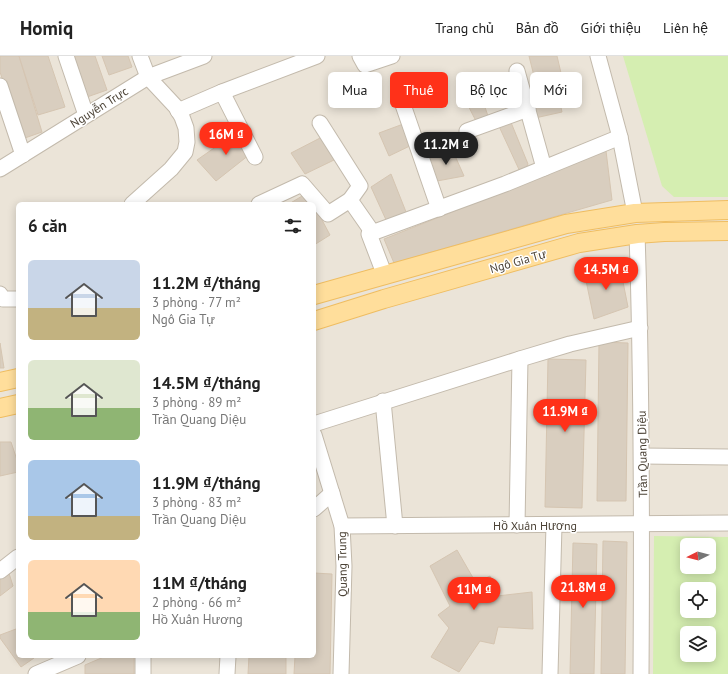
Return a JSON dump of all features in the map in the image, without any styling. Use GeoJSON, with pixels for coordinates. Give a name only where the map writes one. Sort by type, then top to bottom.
{"type":"FeatureCollection","features":[{"type":"Feature","properties":{"kind":"main road","name":"Ngô Gia Tự"},"geometry":{"type":"LineString","coordinates":[[316,294],[566,224],[635,213],[728,210]]}},
{"type":"Feature","properties":{"kind":"main road"},"geometry":{"type":"LineString","coordinates":[[635,213],[637,234]]}},
{"type":"Feature","properties":{"kind":"main road","name":"Ngô Gia Tự"},"geometry":{"type":"LineString","coordinates":[[316,320],[391,297],[579,243],[637,234],[728,231]]}},
{"type":"Feature","properties":{"kind":"main road"},"geometry":{"type":"LineString","coordinates":[[0,382],[16,378]]}},
{"type":"Feature","properties":{"kind":"main road"},"geometry":{"type":"LineString","coordinates":[[0,408],[16,404]]}},
{"type":"Feature","properties":{"kind":"street"},"geometry":{"type":"LineString","coordinates":[[66,56],[86,115]]}},
{"type":"Feature","properties":{"kind":"street"},"geometry":{"type":"LineString","coordinates":[[134,202],[171,169],[186,152],[187,142],[186,128],[178,111],[148,77],[140,56]]}},
{"type":"Feature","properties":{"kind":"street","name":"Nguyễn Trực"},"geometry":{"type":"LineString","coordinates":[[0,169],[148,77],[204,56]]}},
{"type":"Feature","properties":{"kind":"street"},"geometry":{"type":"LineString","coordinates":[[178,111],[222,92],[317,56]]}},
{"type":"Feature","properties":{"kind":"street"},"geometry":{"type":"LineString","coordinates":[[360,56],[365,66],[392,56]]}},
{"type":"Feature","properties":{"kind":"street"},"geometry":{"type":"LineString","coordinates":[[598,56],[620,137],[635,213]]}},
{"type":"Feature","properties":{"kind":"street"},"geometry":{"type":"LineString","coordinates":[[517,71],[544,168]]}},
{"type":"Feature","properties":{"kind":"street"},"geometry":{"type":"LineString","coordinates":[[0,86],[23,154]]}},
{"type":"Feature","properties":{"kind":"street"},"geometry":{"type":"LineString","coordinates":[[222,92],[255,157]]}},
{"type":"Feature","properties":{"kind":"street"},"geometry":{"type":"LineString","coordinates":[[404,108],[439,209]]}},
{"type":"Feature","properties":{"kind":"street"},"geometry":{"type":"LineString","coordinates":[[467,131],[528,109]]}},
{"type":"Feature","properties":{"kind":"street"},"geometry":{"type":"LineString","coordinates":[[262,202],[302,184],[328,214],[350,200],[360,186],[320,123]]}},
{"type":"Feature","properties":{"kind":"street"},"geometry":{"type":"LineString","coordinates":[[385,276],[370,234],[505,184],[620,137]]}},
{"type":"Feature","properties":{"kind":"street"},"geometry":{"type":"LineString","coordinates":[[350,200],[373,233]]}},
{"type":"Feature","properties":{"kind":"street","name":"Trần Quang Diệu"},"geometry":{"type":"LineString","coordinates":[[637,234],[642,456],[642,674]]}},
{"type":"Feature","properties":{"kind":"street"},"geometry":{"type":"LineString","coordinates":[[0,294],[3,299],[16,299]]}},
{"type":"Feature","properties":{"kind":"street"},"geometry":{"type":"LineString","coordinates":[[316,423],[383,401],[570,344],[640,328]]}},
{"type":"Feature","properties":{"kind":"street"},"geometry":{"type":"LineString","coordinates":[[517,525],[520,359]]}},
{"type":"Feature","properties":{"kind":"street"},"geometry":{"type":"LineString","coordinates":[[383,401],[395,526]]}},
{"type":"Feature","properties":{"kind":"street","name":"Quang Trung"},"geometry":{"type":"LineString","coordinates":[[316,441],[342,526],[344,566],[340,674]]}},
{"type":"Feature","properties":{"kind":"street"},"geometry":{"type":"LineString","coordinates":[[642,456],[728,457]]}},
{"type":"Feature","properties":{"kind":"street"},"geometry":{"type":"LineString","coordinates":[[316,507],[332,493]]}},
{"type":"Feature","properties":{"kind":"street","name":"Hồ Xuân Hương"},"geometry":{"type":"LineString","coordinates":[[342,526],[728,523]]}},
{"type":"Feature","properties":{"kind":"street"},"geometry":{"type":"LineString","coordinates":[[550,674],[554,524]]}},
{"type":"Feature","properties":{"kind":"street"},"geometry":{"type":"LineString","coordinates":[[0,571],[16,559]]}},
{"type":"Feature","properties":{"kind":"street"},"geometry":{"type":"LineString","coordinates":[[143,658],[144,674]]}},
{"type":"Feature","properties":{"kind":"street"},"geometry":{"type":"LineString","coordinates":[[227,674],[228,658]]}},
{"type":"Feature","properties":{"kind":"street"},"geometry":{"type":"LineString","coordinates":[[36,674],[62,663]]}},
{"type":"Feature","properties":{"kind":"shaded area"},"geometry":{"type":"Polygon","coordinates":[[[0,56],[728,56],[728,674],[0,674],[0,56]]]}},
{"type":"Feature","properties":{"kind":"green space"},"geometry":{"type":"Polygon","coordinates":[[[623,56],[728,56],[728,197],[674,197],[662,186],[623,56]]]}},
{"type":"Feature","properties":{"kind":"green space"},"geometry":{"type":"Polygon","coordinates":[[[654,536],[728,537],[728,674],[653,674],[654,536]]]}},
{"type":"Feature","properties":{"kind":"building"},"geometry":{"type":"Polygon","coordinates":[[[0,56],[19,56],[42,132],[22,139],[0,72],[0,56]]]}},
{"type":"Feature","properties":{"kind":"building"},"geometry":{"type":"Polygon","coordinates":[[[19,56],[48,56],[65,107],[38,115],[19,56]]]}},
{"type":"Feature","properties":{"kind":"building"},"geometry":{"type":"Polygon","coordinates":[[[72,56],[95,56],[107,90],[87,97],[72,56]]]}},
{"type":"Feature","properties":{"kind":"building"},"geometry":{"type":"Polygon","coordinates":[[[102,56],[128,56],[132,67],[109,75],[102,56]]]}},
{"type":"Feature","properties":{"kind":"building"},"geometry":{"type":"Polygon","coordinates":[[[529,56],[557,56],[561,72],[533,72],[529,56]]]}},
{"type":"Feature","properties":{"kind":"building"},"geometry":{"type":"Polygon","coordinates":[[[469,108],[485,108],[488,116],[477,123],[469,108]]]}},
{"type":"Feature","properties":{"kind":"building"},"geometry":{"type":"Polygon","coordinates":[[[533,108],[561,108],[562,112],[535,118],[533,108]]]}},
{"type":"Feature","properties":{"kind":"building"},"geometry":{"type":"Polygon","coordinates":[[[414,120],[416,143],[389,156],[379,133],[414,120]]]}},
{"type":"Feature","properties":{"kind":"building"},"geometry":{"type":"Polygon","coordinates":[[[510,120],[528,164],[522,176],[497,122],[510,120]]]}},
{"type":"Feature","properties":{"kind":"building"},"geometry":{"type":"Polygon","coordinates":[[[237,132],[254,151],[216,181],[197,160],[237,132]]]}},
{"type":"Feature","properties":{"kind":"building"},"geometry":{"type":"Polygon","coordinates":[[[324,136],[334,160],[305,174],[291,153],[324,136]]]}},
{"type":"Feature","properties":{"kind":"building"},"geometry":{"type":"Polygon","coordinates":[[[452,149],[464,176],[437,181],[428,158],[452,149]]]}},
{"type":"Feature","properties":{"kind":"building"},"geometry":{"type":"Polygon","coordinates":[[[606,151],[612,200],[394,263],[384,239],[606,151]]]}},
{"type":"Feature","properties":{"kind":"building"},"geometry":{"type":"Polygon","coordinates":[[[391,174],[408,217],[387,222],[371,187],[391,174]]]}},
{"type":"Feature","properties":{"kind":"building"},"geometry":{"type":"Polygon","coordinates":[[[307,193],[312,202],[292,202],[307,193]]]}},
{"type":"Feature","properties":{"kind":"building"},"geometry":{"type":"Polygon","coordinates":[[[316,209],[330,235],[316,244],[316,209]]]}},
{"type":"Feature","properties":{"kind":"building"},"geometry":{"type":"Polygon","coordinates":[[[620,267],[628,307],[594,319],[584,271],[620,267]]]}},
{"type":"Feature","properties":{"kind":"building"},"geometry":{"type":"Polygon","coordinates":[[[599,342],[628,343],[626,501],[597,501],[599,342]]]}},
{"type":"Feature","properties":{"kind":"building"},"geometry":{"type":"Polygon","coordinates":[[[0,343],[4,368],[0,368],[0,343]]]}},
{"type":"Feature","properties":{"kind":"building"},"geometry":{"type":"Polygon","coordinates":[[[548,359],[586,360],[582,508],[545,507],[548,359]]]}},
{"type":"Feature","properties":{"kind":"building"},"geometry":{"type":"Polygon","coordinates":[[[0,442],[11,442],[16,457],[16,472],[0,476],[0,442]]]}},
{"type":"Feature","properties":{"kind":"building"},"geometry":{"type":"Polygon","coordinates":[[[603,541],[627,542],[625,674],[601,674],[603,541]]]}},
{"type":"Feature","properties":{"kind":"building"},"geometry":{"type":"Polygon","coordinates":[[[573,543],[597,544],[594,674],[570,674],[573,543]]]}},
{"type":"Feature","properties":{"kind":"building"},"geometry":{"type":"Polygon","coordinates":[[[457,550],[476,583],[490,576],[497,596],[532,592],[533,629],[498,627],[494,644],[480,641],[459,672],[431,657],[449,628],[438,615],[450,606],[430,566],[457,550]]]}},
{"type":"Feature","properties":{"kind":"building"},"geometry":{"type":"Polygon","coordinates":[[[8,570],[13,586],[0,596],[0,574],[8,570]]]}},
{"type":"Feature","properties":{"kind":"building"},"geometry":{"type":"Polygon","coordinates":[[[316,573],[332,574],[330,674],[294,674],[295,658],[316,658],[316,573]]]}},
{"type":"Feature","properties":{"kind":"building"},"geometry":{"type":"Polygon","coordinates":[[[16,629],[16,658],[34,658],[21,667],[0,638],[0,635],[16,629]]]}},
{"type":"Feature","properties":{"kind":"building"},"geometry":{"type":"Polygon","coordinates":[[[101,658],[134,658],[134,674],[85,674],[85,665],[101,658]]]}},
{"type":"Feature","properties":{"kind":"building"},"geometry":{"type":"Polygon","coordinates":[[[249,658],[286,658],[286,674],[248,674],[249,658]]]}}]}
